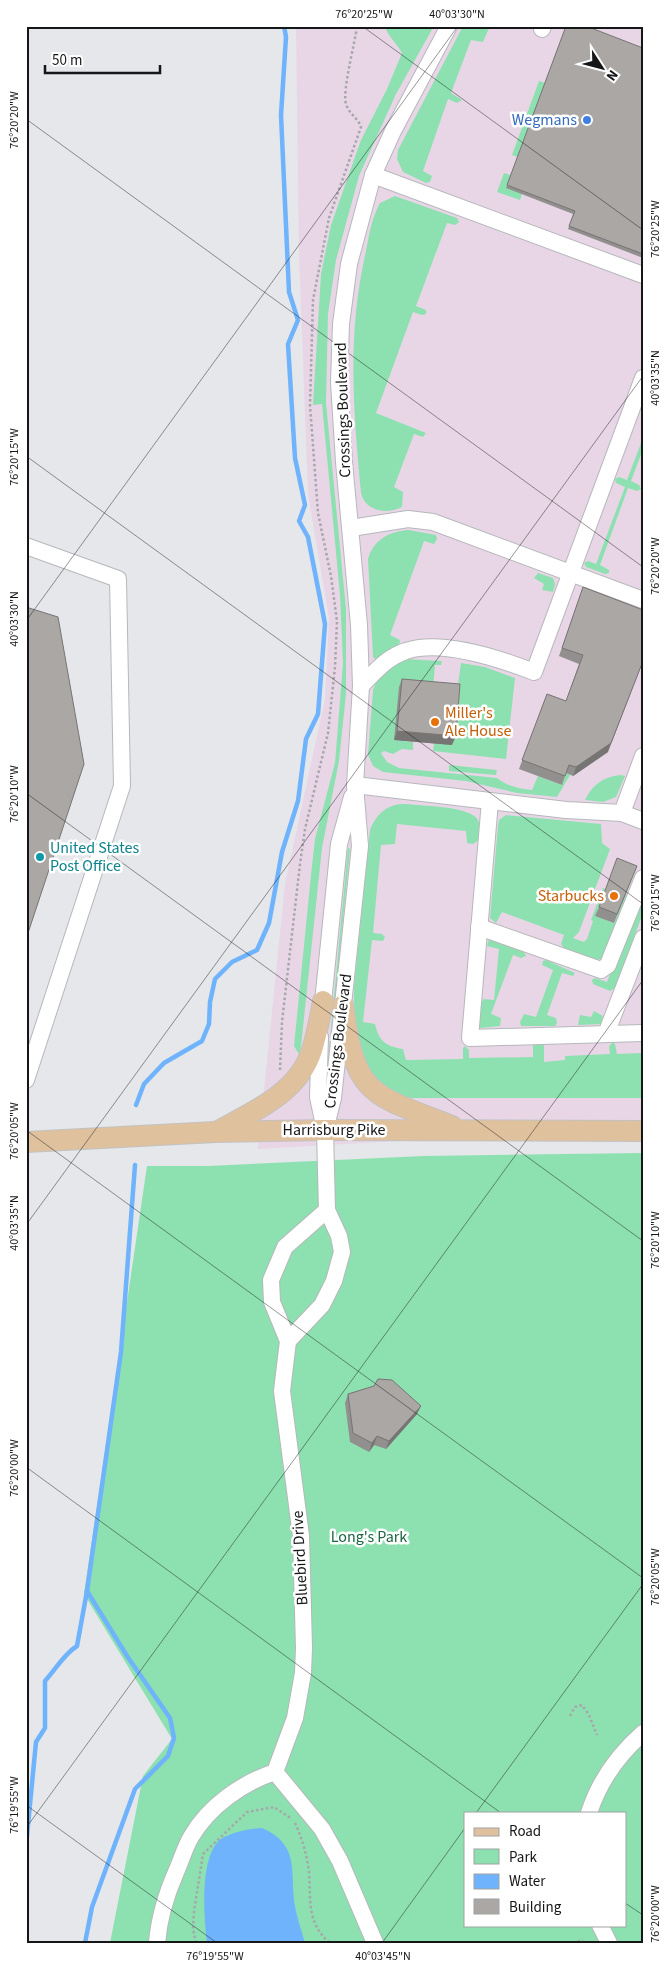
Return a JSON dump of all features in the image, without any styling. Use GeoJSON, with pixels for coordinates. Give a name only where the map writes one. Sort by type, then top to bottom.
{"type":"FeatureCollection","features":[{"type":"Feature","properties":{"kind":"main road"},"geometry":{"type":"LineString","coordinates":[[215,1132],[264,1106],[288,1088],[302,1072],[312,1051],[323,1000]]}},
{"type":"Feature","properties":{"kind":"main road"},"geometry":{"type":"LineString","coordinates":[[343,1005],[348,1044],[355,1066],[371,1089],[395,1103],[463,1130]]}},
{"type":"Feature","properties":{"kind":"main road","name":"Harrisburg Pike"},"geometry":{"type":"LineString","coordinates":[[26,1142],[215,1132],[643,1130]]}},
{"type":"Feature","properties":{"kind":"street","name":"Crossings Boulevard"},"geometry":{"type":"LineString","coordinates":[[325,1130],[333,1098],[360,846],[355,785],[362,686],[360,625],[352,528],[344,462],[339,382],[341,324],[349,264],[373,175],[392,131],[449,26]]}},
{"type":"Feature","properties":{"kind":"street"},"geometry":{"type":"LineString","coordinates":[[373,175],[643,275]]}},
{"type":"Feature","properties":{"kind":"street"},"geometry":{"type":"LineString","coordinates":[[362,686],[384,663],[408,650],[437,649],[474,652],[534,672],[643,378]]}},
{"type":"Feature","properties":{"kind":"street"},"geometry":{"type":"LineString","coordinates":[[352,528],[408,519],[420,519],[448,527],[643,600]]}},
{"type":"Feature","properties":{"kind":"street"},"geometry":{"type":"LineString","coordinates":[[26,546],[118,579],[122,786],[26,1080]]}},
{"type":"Feature","properties":{"kind":"street"},"geometry":{"type":"LineString","coordinates":[[622,813],[643,756]]}},
{"type":"Feature","properties":{"kind":"street","name":"Crossings Boulevard"},"geometry":{"type":"LineString","coordinates":[[325,1130],[318,1097],[323,1000],[339,844],[355,785]]}},
{"type":"Feature","properties":{"kind":"street"},"geometry":{"type":"LineString","coordinates":[[355,785],[566,810],[622,813],[643,821]]}},
{"type":"Feature","properties":{"kind":"street"},"geometry":{"type":"LineString","coordinates":[[490,801],[470,1038],[643,1032]]}},
{"type":"Feature","properties":{"kind":"street"},"geometry":{"type":"LineString","coordinates":[[479,927],[598,970],[608,965],[643,878]]}},
{"type":"Feature","properties":{"kind":"street"},"geometry":{"type":"LineString","coordinates":[[606,1034],[643,938]]}},
{"type":"Feature","properties":{"kind":"street"},"geometry":{"type":"LineString","coordinates":[[288,1341],[322,1305],[339,1265],[342,1244],[327,1210],[325,1130]]}},
{"type":"Feature","properties":{"kind":"street","name":"Bluebird Drive"},"geometry":{"type":"LineString","coordinates":[[275,1772],[295,1718],[303,1673],[304,1648],[300,1528],[282,1391],[288,1341],[272,1302],[271,1280],[274,1269],[292,1239],[327,1210]]}},
{"type":"Feature","properties":{"kind":"street"},"geometry":{"type":"LineString","coordinates":[[589,1812],[605,1780],[623,1750],[643,1733]]}},
{"type":"Feature","properties":{"kind":"street"},"geometry":{"type":"LineString","coordinates":[[157,1943],[168,1889],[191,1837],[218,1804],[256,1778],[275,1772],[322,1829],[340,1861],[375,1943]]}},
{"type":"Feature","properties":{"kind":"street"},"geometry":{"type":"LineString","coordinates":[[600,1926],[609,1943]]}},
{"type":"Feature","properties":{"kind":"path"},"geometry":{"type":"LineString","coordinates":[[280,1079],[282,1022],[300,864],[305,829],[328,733],[335,667],[337,620],[331,576],[318,513],[310,405],[313,300],[329,218],[361,128],[358,120],[349,110],[345,96],[357,26]]}},
{"type":"Feature","properties":{"kind":"path"},"geometry":{"type":"LineString","coordinates":[[570,1716],[575,1707],[582,1705],[598,1735]]}},
{"type":"Feature","properties":{"kind":"path"},"geometry":{"type":"LineString","coordinates":[[196,1943],[193,1930],[194,1911],[203,1854],[247,1812],[274,1807],[284,1812],[294,1822],[301,1836],[309,1871],[310,1914],[315,1926],[330,1943]]}},
{"type":"Feature","properties":{"kind":"path"},"geometry":{"type":"LineString","coordinates":[[573,1943],[583,1940]]}},
{"type":"Feature","properties":{"kind":"shaded area"},"geometry":{"type":"Polygon","coordinates":[[[296,26],[643,26],[643,1130],[593,1130],[258,1149],[285,884],[325,699],[329,618],[308,494],[299,254],[296,26]]]}},
{"type":"Feature","properties":{"kind":"green space"},"geometry":{"type":"Polygon","coordinates":[[[385,26],[434,26],[396,94],[359,176],[336,260],[328,314],[326,403],[346,609],[346,694],[339,761],[322,848],[300,1056],[294,1046],[312,865],[315,839],[335,763],[343,663],[340,595],[322,404],[313,405],[321,274],[331,225],[361,140],[387,89],[402,53],[385,26]]]}},
{"type":"Feature","properties":{"kind":"green space"},"geometry":{"type":"Polygon","coordinates":[[[463,26],[490,26],[483,42],[471,40],[451,93],[462,100],[457,103],[448,99],[423,171],[432,176],[430,182],[426,183],[403,172],[397,159],[398,150],[463,26]]]}},
{"type":"Feature","properties":{"kind":"green space"},"geometry":{"type":"Polygon","coordinates":[[[539,81],[545,83],[518,157],[512,155],[539,81]]]}},
{"type":"Feature","properties":{"kind":"green space"},"geometry":{"type":"Polygon","coordinates":[[[504,173],[511,175],[522,194],[520,200],[497,192],[504,173]]]}},
{"type":"Feature","properties":{"kind":"green space"},"geometry":{"type":"Polygon","coordinates":[[[395,196],[457,218],[459,222],[455,225],[447,223],[416,306],[426,310],[426,314],[422,315],[413,312],[376,413],[426,433],[423,437],[414,434],[394,487],[403,492],[402,507],[383,511],[367,504],[361,493],[354,401],[354,341],[360,281],[373,220],[380,203],[395,196]]]}},
{"type":"Feature","properties":{"kind":"green space"},"geometry":{"type":"Polygon","coordinates":[[[643,438],[643,449],[631,481],[639,485],[641,489],[637,491],[628,488],[600,565],[609,570],[609,573],[605,574],[586,567],[584,563],[588,561],[596,564],[625,487],[616,483],[615,479],[619,477],[627,480],[643,438]]]}},
{"type":"Feature","properties":{"kind":"green space"},"geometry":{"type":"Polygon","coordinates":[[[409,530],[436,535],[437,539],[434,544],[424,541],[390,635],[400,640],[399,646],[375,659],[373,657],[368,559],[374,546],[384,537],[395,532],[409,530]]]}},
{"type":"Feature","properties":{"kind":"green space"},"geometry":{"type":"Polygon","coordinates":[[[538,573],[553,578],[555,584],[553,592],[542,590],[544,584],[534,578],[538,573]]]}},
{"type":"Feature","properties":{"kind":"green space"},"geometry":{"type":"Polygon","coordinates":[[[405,659],[442,661],[441,665],[435,665],[433,690],[394,740],[413,742],[413,750],[402,749],[393,754],[384,751],[381,753],[387,762],[399,768],[497,778],[513,787],[532,790],[538,776],[561,785],[566,773],[570,775],[557,797],[517,793],[466,781],[383,772],[373,766],[368,755],[373,690],[378,678],[388,668],[405,659]]]}},
{"type":"Feature","properties":{"kind":"green space"},"geometry":{"type":"Polygon","coordinates":[[[461,663],[485,667],[515,678],[506,759],[433,751],[434,743],[457,692],[461,663]]]}},
{"type":"Feature","properties":{"kind":"green space"},"geometry":{"type":"Polygon","coordinates":[[[449,765],[497,770],[496,775],[449,771],[449,765]]]}},
{"type":"Feature","properties":{"kind":"green space"},"geometry":{"type":"Polygon","coordinates":[[[620,775],[625,776],[616,797],[603,802],[585,800],[591,790],[603,780],[620,775]]]}},
{"type":"Feature","properties":{"kind":"green space"},"geometry":{"type":"Polygon","coordinates":[[[406,804],[456,809],[474,815],[480,825],[479,840],[473,844],[467,843],[466,831],[397,824],[395,844],[381,845],[373,933],[382,934],[385,937],[383,941],[372,940],[363,1022],[375,1024],[381,1039],[387,1044],[403,1049],[406,1060],[463,1059],[463,1048],[465,1046],[469,1050],[469,1058],[533,1057],[533,1045],[544,1044],[544,1062],[565,1060],[565,1056],[610,1054],[609,1046],[613,1042],[617,1054],[643,1053],[643,1098],[411,1098],[384,1087],[367,1073],[359,1053],[354,988],[370,830],[379,814],[394,805],[406,804]]]}},
{"type":"Feature","properties":{"kind":"green space"},"geometry":{"type":"Polygon","coordinates":[[[506,815],[601,824],[602,843],[610,849],[579,932],[573,938],[584,942],[587,939],[593,921],[591,920],[603,888],[605,889],[596,916],[614,923],[625,895],[629,896],[602,959],[595,960],[564,948],[561,944],[564,935],[502,912],[496,923],[490,918],[498,826],[499,820],[506,815]]]}},
{"type":"Feature","properties":{"kind":"green space"},"geometry":{"type":"Polygon","coordinates":[[[348,848],[350,849],[328,1073],[327,1071],[348,848]]]}},
{"type":"Feature","properties":{"kind":"green space"},"geometry":{"type":"Polygon","coordinates":[[[643,886],[643,913],[615,988],[610,991],[593,984],[592,980],[595,978],[607,982],[643,886]]]}},
{"type":"Feature","properties":{"kind":"green space"},"geometry":{"type":"Polygon","coordinates":[[[489,939],[524,952],[526,956],[521,958],[513,955],[491,1014],[501,1018],[500,1026],[481,1028],[479,1027],[481,1003],[484,999],[494,1000],[499,949],[487,946],[489,939]]]}},
{"type":"Feature","properties":{"kind":"green space"},"geometry":{"type":"Polygon","coordinates":[[[546,960],[575,973],[573,976],[562,973],[547,1015],[556,1018],[557,1023],[555,1026],[521,1026],[520,1022],[524,1014],[536,1017],[553,970],[542,965],[543,961],[546,960]]]}},
{"type":"Feature","properties":{"kind":"green space"},"geometry":{"type":"Polygon","coordinates":[[[594,1011],[603,1016],[601,1024],[578,1025],[580,1015],[591,1017],[594,1011]]]}},
{"type":"Feature","properties":{"kind":"green space","name":"Long's Park"},"geometry":{"type":"Polygon","coordinates":[[[643,1153],[643,1943],[110,1943],[143,1776],[172,1739],[84,1594],[147,1166],[208,1166],[424,1156],[643,1153]]]}},
{"type":"Feature","properties":{"kind":"water"},"geometry":{"type":"Polygon","coordinates":[[[262,1828],[274,1834],[287,1849],[292,1867],[297,1917],[305,1943],[207,1943],[204,1904],[206,1873],[214,1847],[221,1839],[231,1834],[262,1828]]]}},
{"type":"Feature","properties":{"kind":"building","name":"Wegmans"},"geometry":{"type":"Polygon","coordinates":[[[566,26],[586,26],[643,48],[643,254],[569,226],[575,211],[507,185],[566,26]]]}},
{"type":"Feature","properties":{"kind":"building"},"geometry":{"type":"Polygon","coordinates":[[[583,587],[643,610],[643,661],[611,743],[576,767],[569,765],[565,776],[522,760],[547,694],[566,701],[583,655],[562,648],[583,587]]]}},
{"type":"Feature","properties":{"kind":"building","name":"United States Post Office"},"geometry":{"type":"Polygon","coordinates":[[[26,607],[58,617],[84,764],[26,939],[26,607]]]}},
{"type":"Feature","properties":{"kind":"building"},"geometry":{"type":"Polygon","coordinates":[[[402,679],[460,684],[456,736],[397,731],[402,679]]]}},
{"type":"Feature","properties":{"kind":"building","name":"Starbucks"},"geometry":{"type":"Polygon","coordinates":[[[617,858],[637,866],[617,914],[599,907],[617,858]]]}},
{"type":"Feature","properties":{"kind":"building"},"geometry":{"type":"Polygon","coordinates":[[[378,1379],[392,1380],[421,1406],[389,1441],[377,1436],[372,1443],[353,1433],[348,1394],[374,1386],[378,1379]]]}},
{"type":"Feature","properties":{"kind":"waterway"},"geometry":{"type":"LineString","coordinates":[[136,1105],[144,1084],[164,1063],[202,1041],[209,1024],[210,1002],[215,979],[232,962],[257,950],[269,923],[282,852],[298,801],[306,739],[318,714],[325,624],[308,537],[299,521],[305,505],[295,458],[288,344],[298,320],[289,292],[281,115],[286,37],[284,26]]}},
{"type":"Feature","properties":{"kind":"waterway"},"geometry":{"type":"LineString","coordinates":[[26,1846],[36,1742],[45,1728],[45,1681],[77,1646],[87,1591],[121,1352],[135,1165]]}},
{"type":"Feature","properties":{"kind":"waterway"},"geometry":{"type":"LineString","coordinates":[[85,1943],[92,1907],[135,1789],[168,1756],[174,1738],[170,1718],[127,1656],[87,1591]]}},
{"type":"Feature","properties":{"kind":"place","name":"Wegmans"},"geometry":{"type":"Point","coordinates":[587,120]}},
{"type":"Feature","properties":{"kind":"place","name":"Miller's Ale House"},"geometry":{"type":"Point","coordinates":[435,722]}},
{"type":"Feature","properties":{"kind":"place","name":"United States Post Office"},"geometry":{"type":"Point","coordinates":[40,857]}},
{"type":"Feature","properties":{"kind":"place","name":"Starbucks"},"geometry":{"type":"Point","coordinates":[614,896]}}]}
